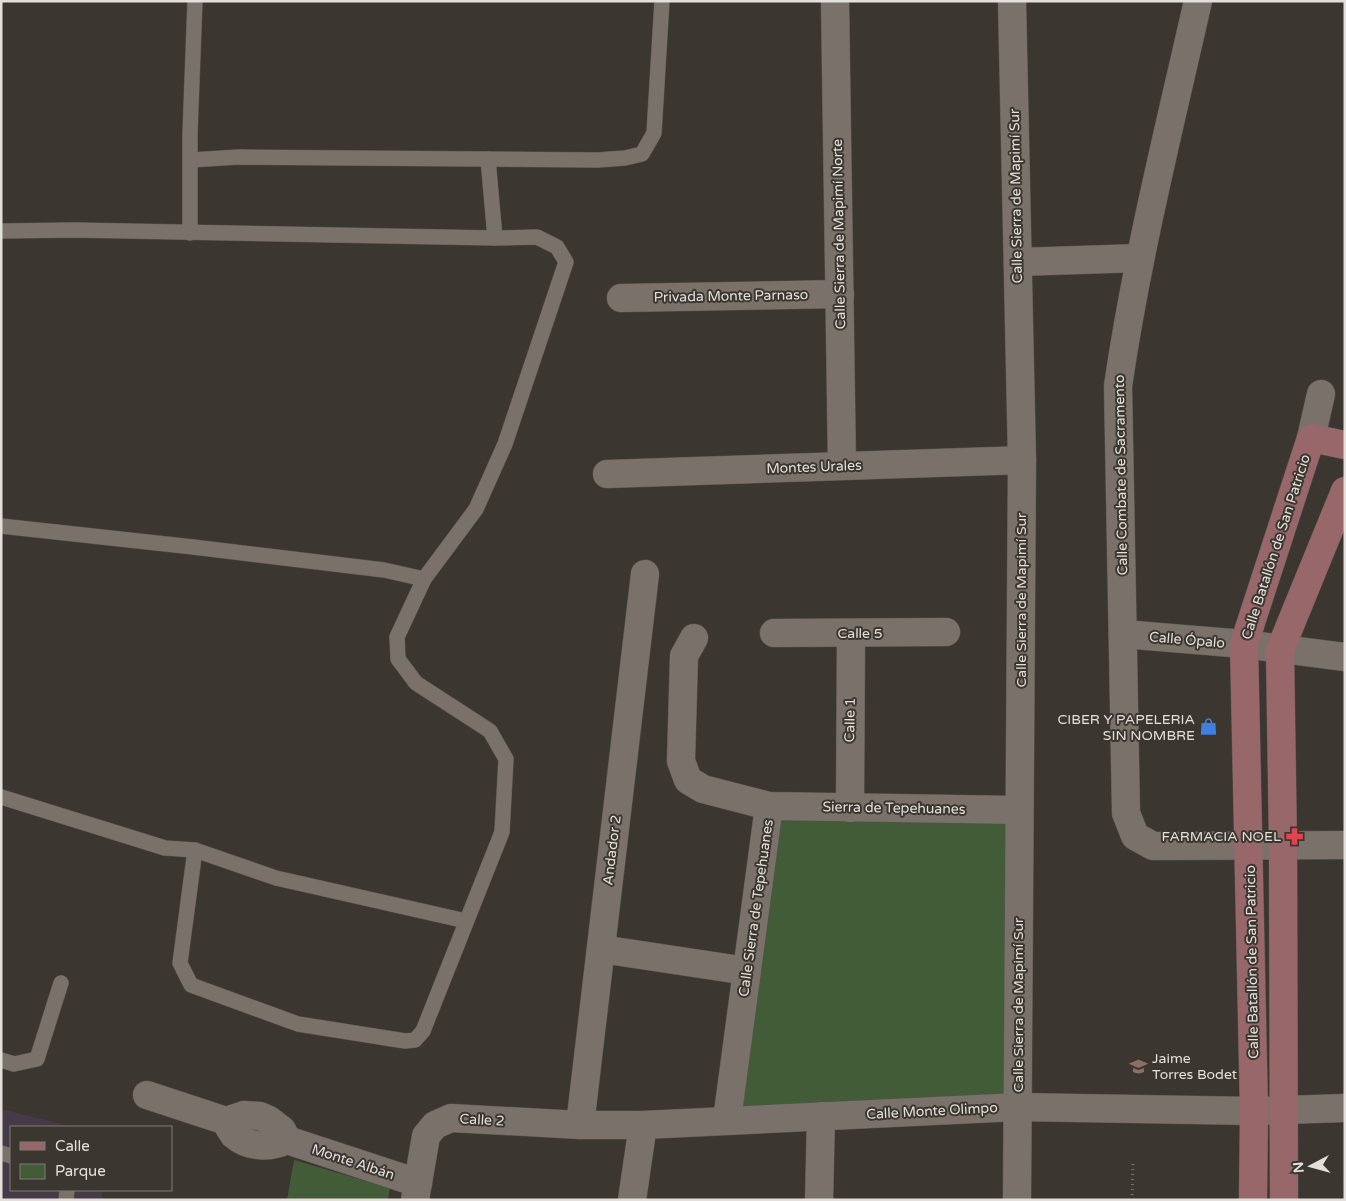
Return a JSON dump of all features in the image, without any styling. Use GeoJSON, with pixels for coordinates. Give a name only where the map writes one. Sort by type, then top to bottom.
{"type":"FeatureCollection","features":[{"type":"Feature","properties":{"kind":"street","name":"Calle Sierra de Mapimí Norte"},"geometry":{"type":"LineString","coordinates":[[835,1],[842,466]]}},
{"type":"Feature","properties":{"kind":"street","name":"Calle Sierra de Mapimí Sur"},"geometry":{"type":"LineString","coordinates":[[1012,1],[1022,460],[1017,1200]]}},
{"type":"Feature","properties":{"kind":"street","name":"Calle Combate de Sacramento"},"geometry":{"type":"LineString","coordinates":[[1198,1],[1140,258],[1118,386],[1126,813],[1134,836],[1153,846],[1250,845]]}},
{"type":"Feature","properties":{"kind":"street"},"geometry":{"type":"LineString","coordinates":[[1018,262],[1140,258]]}},
{"type":"Feature","properties":{"kind":"street","name":"Privada Monte Parnaso"},"geometry":{"type":"LineString","coordinates":[[621,298],[840,294]]}},
{"type":"Feature","properties":{"kind":"street"},"geometry":{"type":"LineString","coordinates":[[1311,438],[1321,394]]}},
{"type":"Feature","properties":{"kind":"street","name":"Calle Batallón de San Patricio"},"geometry":{"type":"LineString","coordinates":[[1253,1200],[1254,1111],[1250,845],[1244,644],[1311,438],[1345,445]]}},
{"type":"Feature","properties":{"kind":"street","name":"Montes Urales"},"geometry":{"type":"LineString","coordinates":[[607,474],[1022,460]]}},
{"type":"Feature","properties":{"kind":"street"},"geometry":{"type":"LineString","coordinates":[[1284,1200],[1283,846],[1280,650],[1345,491]]}},
{"type":"Feature","properties":{"kind":"street","name":"Andador 2"},"geometry":{"type":"LineString","coordinates":[[580,1125],[645,574]]}},
{"type":"Feature","properties":{"kind":"street","name":"Calle 5"},"geometry":{"type":"LineString","coordinates":[[774,633],[946,632]]}},
{"type":"Feature","properties":{"kind":"street","name":"Calle 1"},"geometry":{"type":"LineString","coordinates":[[850,808],[851,633]]}},
{"type":"Feature","properties":{"kind":"street","name":"Calle Ópalo"},"geometry":{"type":"LineString","coordinates":[[1123,634],[1244,644],[1345,657]]}},
{"type":"Feature","properties":{"kind":"street","name":"Calle Sierra de Tepehuanes"},"geometry":{"type":"LineString","coordinates":[[694,638],[684,656],[681,761],[688,780],[703,789],[769,806],[727,1120]]}},
{"type":"Feature","properties":{"kind":"street","name":"Sierra de Tepehuanes"},"geometry":{"type":"LineString","coordinates":[[769,806],[1019,810]]}},
{"type":"Feature","properties":{"kind":"street"},"geometry":{"type":"LineString","coordinates":[[1250,845],[1345,845]]}},
{"type":"Feature","properties":{"kind":"street"},"geometry":{"type":"LineString","coordinates":[[600,949],[747,971]]}},
{"type":"Feature","properties":{"kind":"street","name":"Monte Albán"},"geometry":{"type":"LineString","coordinates":[[147,1096],[226,1121],[244,1115],[260,1116],[270,1120],[282,1130],[287,1140],[417,1192]]}},
{"type":"Feature","properties":{"kind":"street","name":"Calle Monte Olimpo"},"geometry":{"type":"LineString","coordinates":[[580,1125],[643,1125],[1018,1107],[1254,1111],[1345,1108]]}},
{"type":"Feature","properties":{"kind":"street"},"geometry":{"type":"LineString","coordinates":[[819,1200],[821,1116]]}},
{"type":"Feature","properties":{"kind":"street","name":"Calle 2"},"geometry":{"type":"LineString","coordinates":[[417,1192],[426,1136],[435,1124],[451,1118],[580,1125]]}},
{"type":"Feature","properties":{"kind":"street"},"geometry":{"type":"LineString","coordinates":[[632,1200],[643,1125]]}},
{"type":"Feature","properties":{"kind":"lane"},"geometry":{"type":"LineString","coordinates":[[190,233],[192,200],[190,160],[195,1]]}},
{"type":"Feature","properties":{"kind":"lane"},"geometry":{"type":"LineString","coordinates":[[190,160],[239,157],[598,160],[625,158],[642,154],[654,133],[662,1]]}},
{"type":"Feature","properties":{"kind":"lane"},"geometry":{"type":"LineString","coordinates":[[488,160],[495,238]]}},
{"type":"Feature","properties":{"kind":"lane"},"geometry":{"type":"LineString","coordinates":[[1,230],[495,238],[537,237],[557,248],[566,262],[505,444],[476,509],[424,579],[397,637],[398,659],[416,682],[490,731],[506,759],[502,832],[423,1031],[415,1040],[405,1041],[298,1024],[190,985],[180,963],[196,850]]}},
{"type":"Feature","properties":{"kind":"lane"},"geometry":{"type":"LineString","coordinates":[[1,526],[376,569],[424,579]]}},
{"type":"Feature","properties":{"kind":"lane"},"geometry":{"type":"LineString","coordinates":[[1,797],[165,848],[196,850],[276,878],[466,921]]}},
{"type":"Feature","properties":{"kind":"lane"},"geometry":{"type":"LineString","coordinates":[[1,1060],[14,1064],[37,1059],[61,983]]}},
{"type":"Feature","properties":{"kind":"path"},"geometry":{"type":"LineString","coordinates":[[1132,1200],[1133,1160]]}},
{"type":"Feature","properties":{"kind":"shaded area"},"geometry":{"type":"Polygon","coordinates":[[[1,1109],[70,1126],[10,1126],[10,1191],[103,1191],[102,1200],[1,1200],[1,1109]]]}},
{"type":"Feature","properties":{"kind":"green space"},"geometry":{"type":"Polygon","coordinates":[[[769,806],[1019,810],[1018,1107],[727,1120],[769,806]]]}},
{"type":"Feature","properties":{"kind":"green space"},"geometry":{"type":"Polygon","coordinates":[[[294,1160],[390,1188],[388,1200],[287,1200],[294,1160]]]}},
{"type":"Feature","properties":{"kind":"place","name":"CIBER Y PAPELERIA SIN NOMBRE"},"geometry":{"type":"Point","coordinates":[1209,727]}},
{"type":"Feature","properties":{"kind":"place","name":"FARMACIA NOEL"},"geometry":{"type":"Point","coordinates":[1295,836]}},
{"type":"Feature","properties":{"kind":"place","name":"Jaime Torres Bodet"},"geometry":{"type":"Point","coordinates":[1138,1066]}}]}
